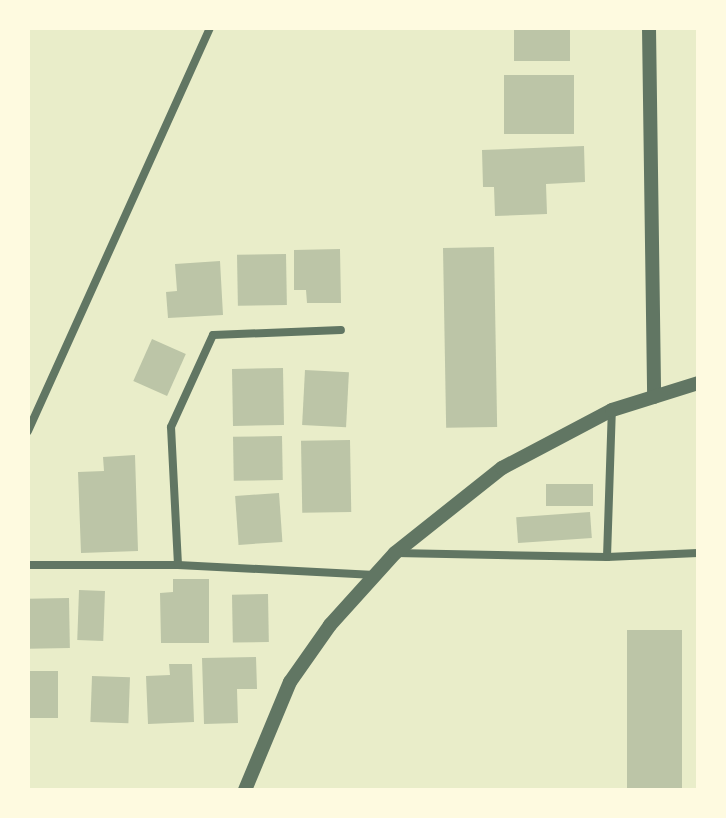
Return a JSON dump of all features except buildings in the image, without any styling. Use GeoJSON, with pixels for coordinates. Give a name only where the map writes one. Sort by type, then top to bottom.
{"type":"FeatureCollection","features":[{"type":"Feature","properties":{"kind":"street"},"geometry":{"type":"LineString","coordinates":[[28,431],[210,28]]}},
{"type":"Feature","properties":{"kind":"street"},"geometry":{"type":"LineString","coordinates":[[649,28],[654,397]]}},
{"type":"Feature","properties":{"kind":"street"},"geometry":{"type":"LineString","coordinates":[[178,565],[171,427],[213,335],[341,330]]}},
{"type":"Feature","properties":{"kind":"street"},"geometry":{"type":"LineString","coordinates":[[245,790],[290,682],[395,553],[502,468],[612,410],[698,383]]}},
{"type":"Feature","properties":{"kind":"street"},"geometry":{"type":"LineString","coordinates":[[607,557],[612,410]]}},
{"type":"Feature","properties":{"kind":"street"},"geometry":{"type":"LineString","coordinates":[[395,553],[607,557],[698,553]]}},
{"type":"Feature","properties":{"kind":"street"},"geometry":{"type":"LineString","coordinates":[[28,565],[178,565],[375,575]]}}]}
